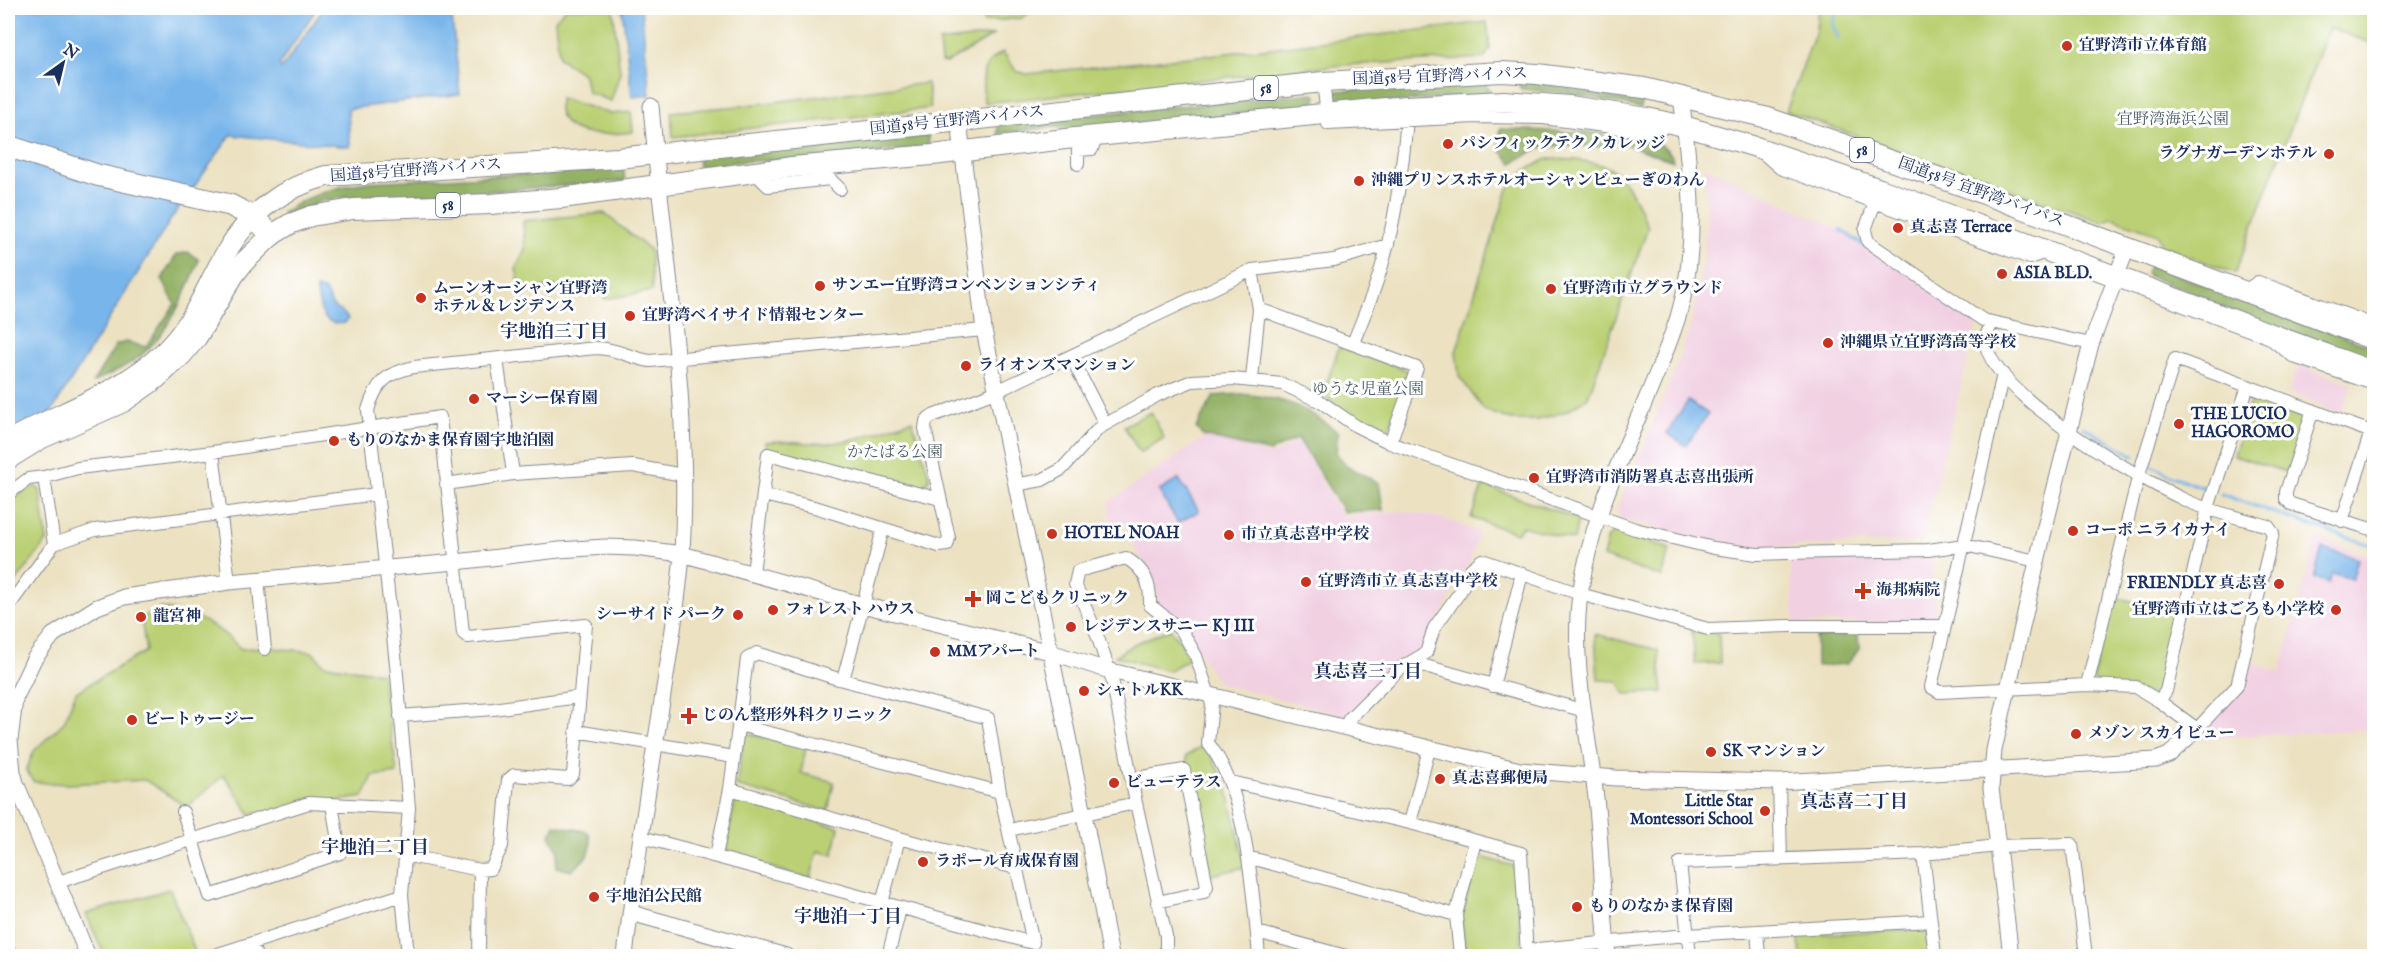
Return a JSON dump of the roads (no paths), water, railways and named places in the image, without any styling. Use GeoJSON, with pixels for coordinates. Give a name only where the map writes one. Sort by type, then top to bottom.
{"type":"FeatureCollection","features":[{"type":"Feature","properties":{"kind":"highway","name":"国道58号 宜野湾バイパス"},"geometry":{"type":"LineString","coordinates":[[538,163],[655,153],[1323,82],[1502,72],[1574,78],[1681,96],[1768,118],[1849,145],[2374,340]]}},
{"type":"Feature","properties":{"kind":"highway","name":"国道58号 宜野湾バイパス"},"geometry":{"type":"LineString","coordinates":[[629,189],[754,172],[1326,113],[1504,101],[1570,106],[1676,124],[1756,147],[1880,189],[2374,372]]}},
{"type":"Feature","properties":{"kind":"highway"},"geometry":{"type":"LineString","coordinates":[[8,147],[97,175],[207,198],[236,207],[252,217],[272,235]]}},
{"type":"Feature","properties":{"kind":"highway","name":"国道58号宜野湾バイパス"},"geometry":{"type":"LineString","coordinates":[[8,441],[106,394],[149,366],[177,339],[192,320],[226,252],[252,217],[293,187],[326,176],[538,163]]}},
{"type":"Feature","properties":{"kind":"highway","name":"国道58号宜野湾バイパス"},"geometry":{"type":"LineString","coordinates":[[8,459],[42,438],[117,405],[161,375],[197,337],[239,269],[272,235],[300,219],[335,211],[491,204],[629,189]]}},
{"type":"Feature","properties":{"kind":"street"},"geometry":{"type":"LineString","coordinates":[[1323,82],[1328,124],[1476,117],[1543,118],[1598,123],[1646,133],[1659,133],[1676,124]]}},
{"type":"Feature","properties":{"kind":"street"},"geometry":{"type":"LineString","coordinates":[[1608,950],[1593,776],[1577,648],[1580,594],[1598,516],[1657,373],[1678,315],[1689,266],[1692,199],[1676,124],[1681,96]]}},
{"type":"Feature","properties":{"kind":"street"},"geometry":{"type":"LineString","coordinates":[[625,957],[673,632],[682,555],[683,475],[677,358],[651,106]]}},
{"type":"Feature","properties":{"kind":"street"},"geometry":{"type":"LineString","coordinates":[[1353,344],[1388,245],[1396,205],[1407,120]]}},
{"type":"Feature","properties":{"kind":"street"},"geometry":{"type":"LineString","coordinates":[[958,121],[984,330],[995,392],[1084,814],[1111,957]]}},
{"type":"Feature","properties":{"kind":"street"},"geometry":{"type":"LineString","coordinates":[[1078,164],[1078,150],[1092,149],[1097,136]]}},
{"type":"Feature","properties":{"kind":"street"},"geometry":{"type":"LineString","coordinates":[[1756,147],[1780,168],[2030,258],[2049,251]]}},
{"type":"Feature","properties":{"kind":"street"},"geometry":{"type":"LineString","coordinates":[[754,172],[768,186],[830,179],[840,189]]}},
{"type":"Feature","properties":{"kind":"street"},"geometry":{"type":"LineString","coordinates":[[1875,202],[1865,230],[1868,242],[1983,320],[1992,324],[2091,344]]}},
{"type":"Feature","properties":{"kind":"street"},"geometry":{"type":"LineString","coordinates":[[763,495],[818,508],[939,546],[947,545],[949,537],[925,428],[926,421],[930,417],[995,392],[1252,270],[1334,260],[1388,245]]}},
{"type":"Feature","properties":{"kind":"street"},"geometry":{"type":"LineString","coordinates":[[2011,957],[1991,788],[1992,768],[2008,689],[2068,432],[2091,344],[2127,248]]}},
{"type":"Feature","properties":{"kind":"street"},"geometry":{"type":"LineString","coordinates":[[1252,270],[1259,309],[1252,379]]}},
{"type":"Feature","properties":{"kind":"street"},"geometry":{"type":"LineString","coordinates":[[2243,292],[2258,282],[2374,325]]}},
{"type":"Feature","properties":{"kind":"street"},"geometry":{"type":"LineString","coordinates":[[1259,309],[1418,368],[1390,442]]}},
{"type":"Feature","properties":{"kind":"street"},"geometry":{"type":"LineString","coordinates":[[88,957],[16,783],[10,740],[15,699],[34,659],[53,635],[97,607],[124,597],[258,579],[456,562],[605,546],[682,555],[1050,652],[1107,670],[1520,770],[1593,776],[1779,782],[2156,760],[2169,755],[2237,686],[2272,533],[2268,526],[2186,500],[2068,432],[2002,374],[1994,364],[1985,343],[1986,335],[1992,324]]}},
{"type":"Feature","properties":{"kind":"street"},"geometry":{"type":"LineString","coordinates":[[408,957],[402,895],[409,808],[368,410],[373,392],[384,379],[398,370],[414,367],[596,348],[611,348],[638,359],[650,361],[984,330]]}},
{"type":"Feature","properties":{"kind":"street"},"geometry":{"type":"LineString","coordinates":[[2260,330],[2294,357],[2374,384]]}},
{"type":"Feature","properties":{"kind":"street"},"geometry":{"type":"LineString","coordinates":[[1071,357],[1105,424]]}},
{"type":"Feature","properties":{"kind":"street"},"geometry":{"type":"LineString","coordinates":[[497,359],[513,474]]}},
{"type":"Feature","properties":{"kind":"street"},"geometry":{"type":"LineString","coordinates":[[2087,685],[2139,474],[2175,360],[2373,433],[2342,521]]}},
{"type":"Feature","properties":{"kind":"street"},"geometry":{"type":"LineString","coordinates":[[2002,374],[1931,687],[1939,692],[2087,685],[2136,687],[2197,729]]}},
{"type":"Feature","properties":{"kind":"street"},"geometry":{"type":"LineString","coordinates":[[1015,484],[1042,480],[1062,469],[1086,440],[1105,424],[1158,395],[1192,381],[1252,379],[1282,384],[1306,393],[1356,426],[1390,442],[1635,529],[1714,548],[1757,554],[1928,550],[1964,545],[2037,561]]}},
{"type":"Feature","properties":{"kind":"street"},"geometry":{"type":"LineString","coordinates":[[2159,701],[2166,691],[2208,508],[2248,386]]}},
{"type":"Feature","properties":{"kind":"street"},"geometry":{"type":"LineString","coordinates":[[2313,410],[2286,492],[2286,499],[2291,504],[2374,530]]}},
{"type":"Feature","properties":{"kind":"street"},"geometry":{"type":"LineString","coordinates":[[8,494],[28,479],[78,468],[213,452],[440,417],[463,633],[468,637],[586,625],[573,774],[568,779],[514,775],[508,780],[502,846],[491,868],[480,870],[404,855]]}},
{"type":"Feature","properties":{"kind":"street"},"geometry":{"type":"LineString","coordinates":[[213,452],[229,582]]}},
{"type":"Feature","properties":{"kind":"street"},"geometry":{"type":"LineString","coordinates":[[753,573],[768,454],[940,499]]}},
{"type":"Feature","properties":{"kind":"street"},"geometry":{"type":"LineString","coordinates":[[446,484],[513,474],[633,466],[683,475]]}},
{"type":"Feature","properties":{"kind":"street"},"geometry":{"type":"LineString","coordinates":[[44,477],[54,544]]}},
{"type":"Feature","properties":{"kind":"street"},"geometry":{"type":"LineString","coordinates":[[8,606],[54,544],[95,530],[377,494]]}},
{"type":"Feature","properties":{"kind":"street"},"geometry":{"type":"LineString","coordinates":[[843,680],[883,529]]}},
{"type":"Feature","properties":{"kind":"street"},"geometry":{"type":"LineString","coordinates":[[1166,957],[1166,936],[1136,803],[1112,679],[1076,584],[1078,571],[1126,558],[1140,567],[1151,592],[1150,605],[1182,631],[1196,656],[1210,696],[1212,704],[1208,743],[1220,757],[1231,782],[1248,857],[1259,957]]}},
{"type":"Feature","properties":{"kind":"street"},"geometry":{"type":"LineString","coordinates":[[1345,727],[1349,719],[1399,669],[1426,653],[1434,628],[1460,592],[1471,569],[1482,560],[1580,594],[1708,629],[1789,626],[1945,626]]}},
{"type":"Feature","properties":{"kind":"street"},"geometry":{"type":"LineString","coordinates":[[1493,686],[1522,574]]}},
{"type":"Feature","properties":{"kind":"street"},"geometry":{"type":"LineString","coordinates":[[258,579],[265,649]]}},
{"type":"Feature","properties":{"kind":"street"},"geometry":{"type":"LineString","coordinates":[[641,837],[900,909],[1033,943],[1000,792],[988,718],[843,680],[758,653],[747,659],[730,789],[716,856]]}},
{"type":"Feature","properties":{"kind":"street"},"geometry":{"type":"LineString","coordinates":[[1411,662],[1585,711]]}},
{"type":"Feature","properties":{"kind":"street"},"geometry":{"type":"LineString","coordinates":[[400,716],[494,709],[578,697]]}},
{"type":"Feature","properties":{"kind":"street"},"geometry":{"type":"LineString","coordinates":[[739,725],[1000,792]]}},
{"type":"Feature","properties":{"kind":"street"},"geometry":{"type":"LineString","coordinates":[[576,731],[734,757]]}},
{"type":"Feature","properties":{"kind":"street"},"geometry":{"type":"LineString","coordinates":[[1410,823],[1429,749]]}},
{"type":"Feature","properties":{"kind":"street"},"geometry":{"type":"LineString","coordinates":[[1131,779],[1184,770],[1207,886],[1204,892],[1158,902]]}},
{"type":"Feature","properties":{"kind":"street"},"geometry":{"type":"LineString","coordinates":[[1231,782],[1410,823],[1521,853],[1527,953],[1608,950],[1687,935],[1931,921]]}},
{"type":"Feature","properties":{"kind":"street"},"geometry":{"type":"LineString","coordinates":[[1779,782],[1781,859]]}},
{"type":"Feature","properties":{"kind":"street"},"geometry":{"type":"LineString","coordinates":[[730,789],[899,838],[1016,868]]}},
{"type":"Feature","properties":{"kind":"street"},"geometry":{"type":"LineString","coordinates":[[58,882],[309,803],[409,808]]}},
{"type":"Feature","properties":{"kind":"street"},"geometry":{"type":"LineString","coordinates":[[1010,830],[1136,803]]}},
{"type":"Feature","properties":{"kind":"street"},"geometry":{"type":"LineString","coordinates":[[183,813],[210,896],[340,853],[332,804]]}},
{"type":"Feature","properties":{"kind":"street"},"geometry":{"type":"LineString","coordinates":[[882,903],[899,838]]}},
{"type":"Feature","properties":{"kind":"street"},"geometry":{"type":"LineString","coordinates":[[1460,957],[1456,915],[1475,841]]}},
{"type":"Feature","properties":{"kind":"street"},"geometry":{"type":"LineString","coordinates":[[1690,957],[1680,863],[1923,854],[1998,846],[2072,844],[2086,957]]}},
{"type":"Feature","properties":{"kind":"street"},"geometry":{"type":"LineString","coordinates":[[1923,854],[1935,957]]}},
{"type":"Feature","properties":{"kind":"street"},"geometry":{"type":"LineString","coordinates":[[1248,857],[1456,915]]}},
{"type":"Feature","properties":{"kind":"street"},"geometry":{"type":"LineString","coordinates":[[479,957],[480,870]]}},
{"type":"Feature","properties":{"kind":"street"},"geometry":{"type":"LineString","coordinates":[[212,957],[402,895]]}},
{"type":"Feature","properties":{"kind":"street"},"geometry":{"type":"LineString","coordinates":[[888,957],[900,909]]}},
{"type":"Feature","properties":{"kind":"street"},"geometry":{"type":"LineString","coordinates":[[631,912],[786,957]]}},
{"type":"Feature","properties":{"kind":"street"},"geometry":{"type":"LineString","coordinates":[[1757,931],[1759,957]]}},
{"type":"Feature","properties":{"kind":"street"},"geometry":{"type":"LineString","coordinates":[[1257,932],[1346,957]]}},
{"type":"Feature","properties":{"kind":"street"},"geometry":{"type":"LineString","coordinates":[[252,944],[256,957]]}},
{"type":"Feature","properties":{"kind":"street"},"geometry":{"type":"LineString","coordinates":[[8,949],[10,957]]}},
{"type":"Feature","properties":{"kind":"water"},"geometry":{"type":"Polygon","coordinates":[[[8,8],[317,8],[279,65],[282,68],[324,8],[451,8],[460,94],[348,109],[350,147],[231,135],[171,219],[8,482],[8,8]]]}},
{"type":"Feature","properties":{"kind":"water"},"geometry":{"type":"Polygon","coordinates":[[[622,8],[641,8],[650,95],[632,97],[622,8]]]}},
{"type":"Feature","properties":{"kind":"water"},"geometry":{"type":"Polygon","coordinates":[[[316,289],[324,290],[334,308],[348,318],[345,323],[337,324],[326,319],[321,310],[316,289]]]}},
{"type":"Feature","properties":{"kind":"water"},"geometry":{"type":"Polygon","coordinates":[[[1688,401],[1708,414],[1686,446],[1667,433],[1688,401]]]}},
{"type":"Feature","properties":{"kind":"water"},"geometry":{"type":"Polygon","coordinates":[[[1179,479],[1199,511],[1178,523],[1159,491],[1179,479]]]}},
{"type":"Feature","properties":{"kind":"water"},"geometry":{"type":"Polygon","coordinates":[[[2322,548],[2358,559],[2352,579],[2332,573],[2329,583],[2314,578],[2322,548]]]}},
{"type":"Feature","properties":{"kind":"waterway"},"geometry":{"type":"LineString","coordinates":[[1835,8],[1833,25],[1838,38]]}},
{"type":"Feature","properties":{"kind":"waterway"},"geometry":{"type":"LineString","coordinates":[[1841,230],[1866,247]]}},
{"type":"Feature","properties":{"kind":"waterway"},"geometry":{"type":"LineString","coordinates":[[2083,427],[2135,456]]}},
{"type":"Feature","properties":{"kind":"waterway"},"geometry":{"type":"LineString","coordinates":[[2151,465],[2204,488]]}},
{"type":"Feature","properties":{"kind":"waterway"},"geometry":{"type":"LineString","coordinates":[[2221,494],[2374,546]]}},
{"type":"Feature","properties":{"kind":"place","name":"宜野湾市立体育館"},"geometry":{"type":"Point","coordinates":[2067,46]}},
{"type":"Feature","properties":{"kind":"place","name":"パシフィックテクノカレッジ"},"geometry":{"type":"Point","coordinates":[1448,144]}},
{"type":"Feature","properties":{"kind":"place","name":"ラグナガーデンホテル"},"geometry":{"type":"Point","coordinates":[2329,154]}},
{"type":"Feature","properties":{"kind":"place","name":"沖縄プリンスホテルオーシャンビューぎのわん"},"geometry":{"type":"Point","coordinates":[1359,181]}},
{"type":"Feature","properties":{"kind":"place","name":"真志喜 Terrace"},"geometry":{"type":"Point","coordinates":[1898,228]}},
{"type":"Feature","properties":{"kind":"place","name":"ASIA BLD."},"geometry":{"type":"Point","coordinates":[2002,274]}},
{"type":"Feature","properties":{"kind":"place","name":"サンエー宜野湾コンベンションシティ"},"geometry":{"type":"Point","coordinates":[820,286]}},
{"type":"Feature","properties":{"kind":"place","name":"宜野湾市立グラウンド"},"geometry":{"type":"Point","coordinates":[1551,289]}},
{"type":"Feature","properties":{"kind":"place","name":"ムーンオーシャン宜野湾 ホテル＆レジデンス"},"geometry":{"type":"Point","coordinates":[421,298]}},
{"type":"Feature","properties":{"kind":"place","name":"宜野湾ベイサイド情報センター"},"geometry":{"type":"Point","coordinates":[630,316]}},
{"type":"Feature","properties":{"kind":"place","name":"沖縄県立宜野湾高等学校"},"geometry":{"type":"Point","coordinates":[1828,343]}},
{"type":"Feature","properties":{"kind":"place","name":"ライオンズマンション"},"geometry":{"type":"Point","coordinates":[966,366]}},
{"type":"Feature","properties":{"kind":"place","name":"マーシー保育園"},"geometry":{"type":"Point","coordinates":[474,399]}},
{"type":"Feature","properties":{"kind":"place","name":"THE LUCIO HAGOROMO"},"geometry":{"type":"Point","coordinates":[2179,424]}},
{"type":"Feature","properties":{"kind":"place","name":"もりのなかま保育園宇地泊園"},"geometry":{"type":"Point","coordinates":[334,441]}},
{"type":"Feature","properties":{"kind":"place","name":"宜野湾市消防署真志喜出張所"},"geometry":{"type":"Point","coordinates":[1534,478]}},
{"type":"Feature","properties":{"kind":"place","name":"コーポ ニライカナイ"},"geometry":{"type":"Point","coordinates":[2073,531]}},
{"type":"Feature","properties":{"kind":"place","name":"HOTEL NOAH"},"geometry":{"type":"Point","coordinates":[1052,534]}},
{"type":"Feature","properties":{"kind":"place","name":"市立真志喜中学校"},"geometry":{"type":"Point","coordinates":[1229,535]}},
{"type":"Feature","properties":{"kind":"place","name":"宜野湾市立 真志喜中学校"},"geometry":{"type":"Point","coordinates":[1306,582]}},
{"type":"Feature","properties":{"kind":"place","name":"FRIENDLY 真志喜"},"geometry":{"type":"Point","coordinates":[2279,584]}},
{"type":"Feature","properties":{"kind":"place","name":"海邦病院"},"geometry":{"type":"Point","coordinates":[1863,591]}},
{"type":"Feature","properties":{"kind":"place","name":"岡こどもクリニック"},"geometry":{"type":"Point","coordinates":[973,599]}},
{"type":"Feature","properties":{"kind":"place","name":"フォレスト ハウス"},"geometry":{"type":"Point","coordinates":[773,610]}},
{"type":"Feature","properties":{"kind":"place","name":"宜野湾市立はごろも小学校"},"geometry":{"type":"Point","coordinates":[2336,610]}},
{"type":"Feature","properties":{"kind":"place","name":"シーサイド パーク"},"geometry":{"type":"Point","coordinates":[738,615]}},
{"type":"Feature","properties":{"kind":"place","name":"龍宮神"},"geometry":{"type":"Point","coordinates":[141,617]}},
{"type":"Feature","properties":{"kind":"place","name":"レジデンスサニー KJ III"},"geometry":{"type":"Point","coordinates":[1071,627]}},
{"type":"Feature","properties":{"kind":"place","name":"MMアパート"},"geometry":{"type":"Point","coordinates":[935,652]}},
{"type":"Feature","properties":{"kind":"place","name":"シャトルKK"},"geometry":{"type":"Point","coordinates":[1084,691]}},
{"type":"Feature","properties":{"kind":"place","name":"じのん整形外科クリニック"},"geometry":{"type":"Point","coordinates":[689,716]}},
{"type":"Feature","properties":{"kind":"place","name":"ビートゥージー"},"geometry":{"type":"Point","coordinates":[132,720]}},
{"type":"Feature","properties":{"kind":"place","name":"メゾン スカイビュー"},"geometry":{"type":"Point","coordinates":[2076,734]}},
{"type":"Feature","properties":{"kind":"place","name":"SK マンション"},"geometry":{"type":"Point","coordinates":[1711,752]}},
{"type":"Feature","properties":{"kind":"place","name":"真志喜郵便局"},"geometry":{"type":"Point","coordinates":[1440,779]}},
{"type":"Feature","properties":{"kind":"place","name":"ビューテラス"},"geometry":{"type":"Point","coordinates":[1114,783]}},
{"type":"Feature","properties":{"kind":"place","name":"Little Star Montessori School"},"geometry":{"type":"Point","coordinates":[1765,811]}},
{"type":"Feature","properties":{"kind":"place","name":"ラポール育成保育園"},"geometry":{"type":"Point","coordinates":[923,862]}},
{"type":"Feature","properties":{"kind":"place","name":"宇地泊公民館"},"geometry":{"type":"Point","coordinates":[594,897]}},
{"type":"Feature","properties":{"kind":"place","name":"もりのなかま保育園"},"geometry":{"type":"Point","coordinates":[1577,907]}},
{"type":"Feature","properties":{"kind":"district","name":"宇地泊三丁目"},"geometry":{"type":"Point","coordinates":[554,332]}},
{"type":"Feature","properties":{"kind":"district","name":"真志喜三丁目"},"geometry":{"type":"Point","coordinates":[1368,672]}},
{"type":"Feature","properties":{"kind":"district","name":"真志喜二丁目"},"geometry":{"type":"Point","coordinates":[1854,802]}},
{"type":"Feature","properties":{"kind":"district","name":"宇地泊二丁目"},"geometry":{"type":"Point","coordinates":[375,848]}},
{"type":"Feature","properties":{"kind":"district","name":"宇地泊一丁目"},"geometry":{"type":"Point","coordinates":[848,917]}},
{"type":"Feature","properties":{"kind":"park label","name":"宜野湾海浜公園"},"geometry":{"type":"Point","coordinates":[2173,120]}},
{"type":"Feature","properties":{"kind":"park label","name":"ゆうな児童公園"},"geometry":{"type":"Point","coordinates":[1368,390]}},
{"type":"Feature","properties":{"kind":"park label","name":"かたばる公園"},"geometry":{"type":"Point","coordinates":[895,453]}}]}
